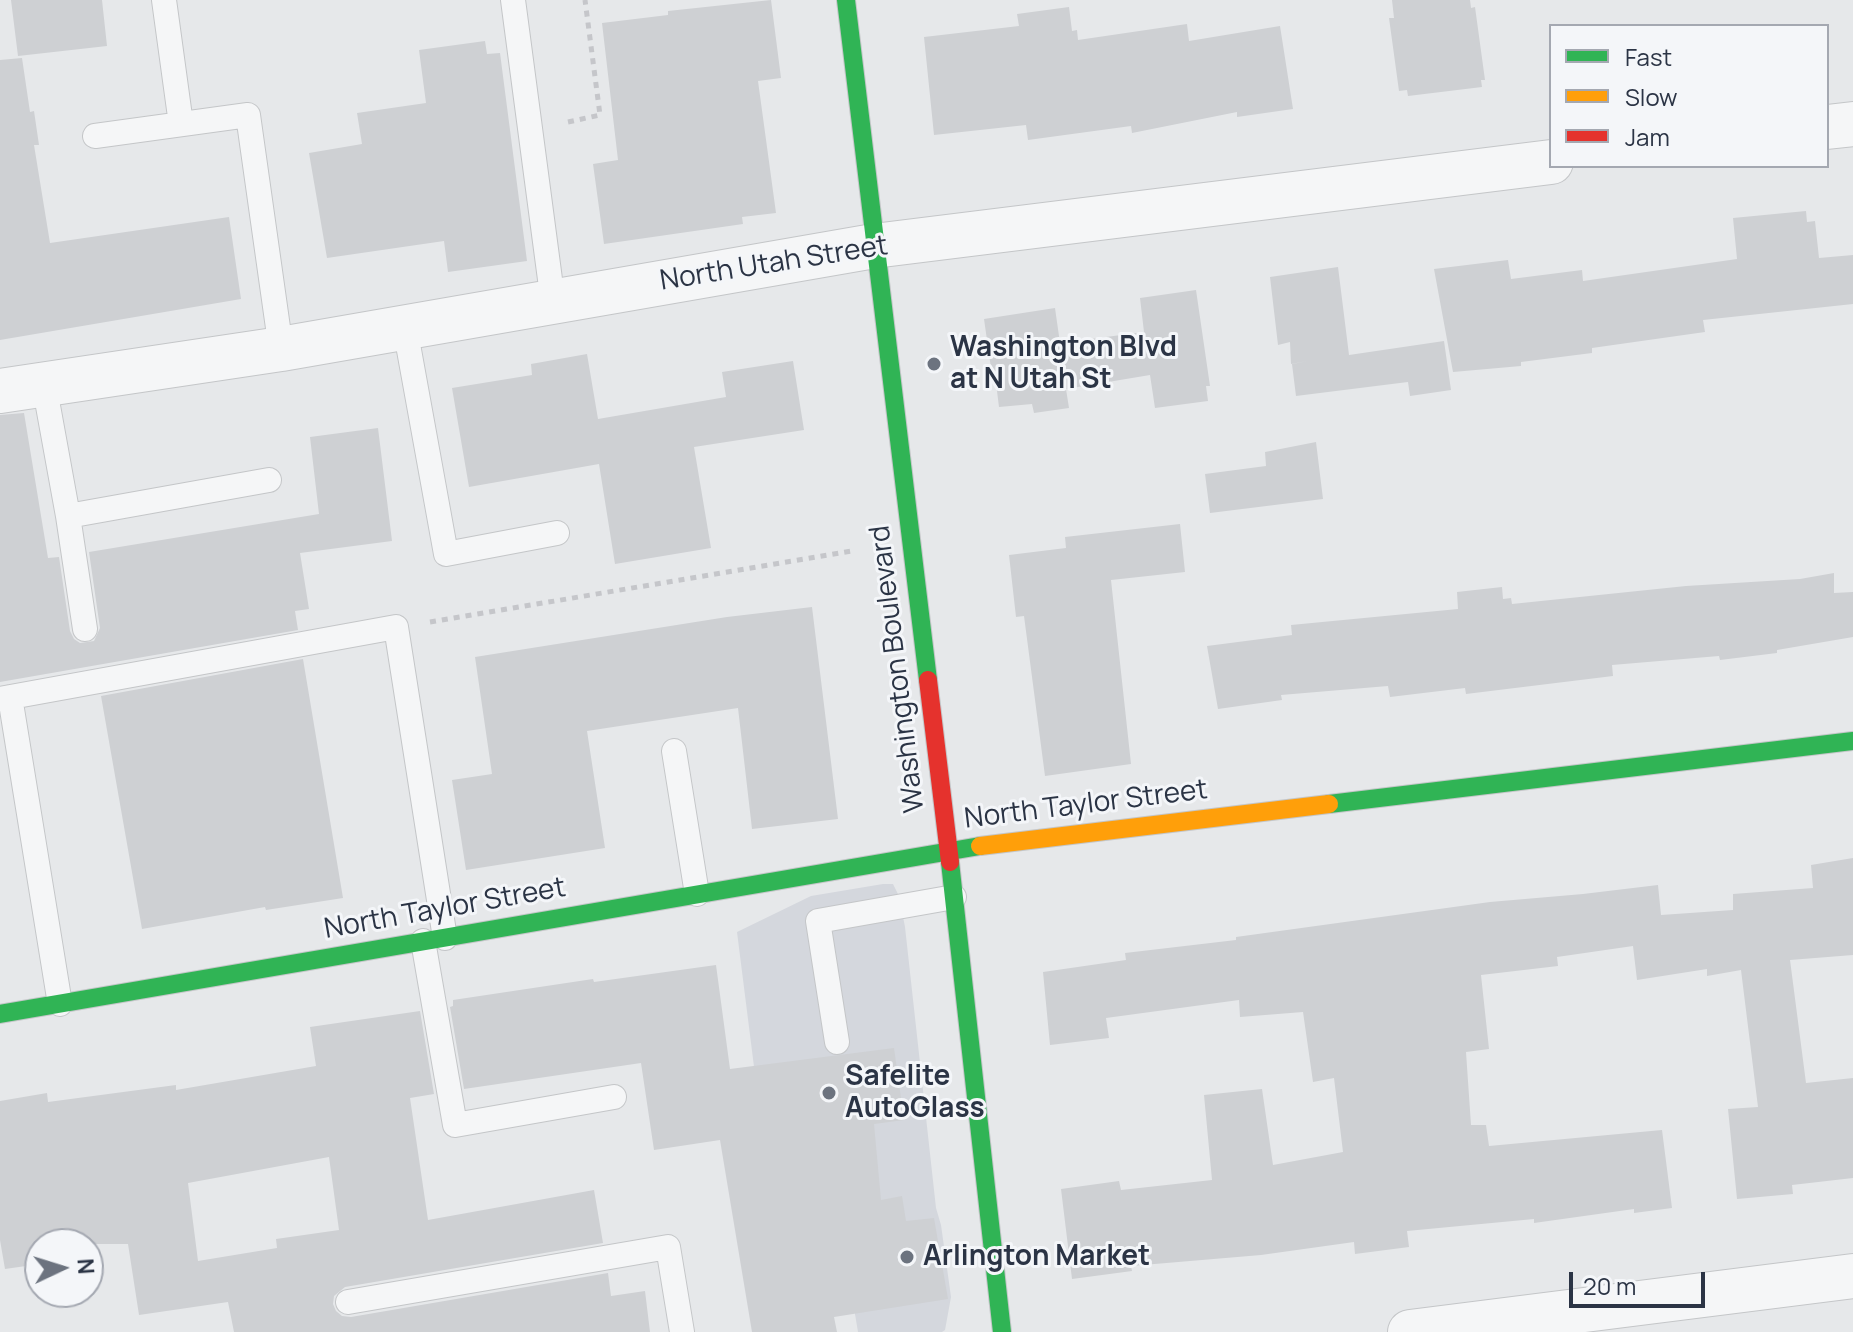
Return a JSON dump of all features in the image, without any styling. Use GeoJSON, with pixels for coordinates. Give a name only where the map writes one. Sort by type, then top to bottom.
{"type":"FeatureCollection","features":[{"type":"Feature","properties":{"kind":"street","name":"Washington Boulevard"},"geometry":{"type":"LineString","coordinates":[[846,0],[949,850],[1002,1332]]}},
{"type":"Feature","properties":{"kind":"street"},"geometry":{"type":"LineString","coordinates":[[1829,127],[1853,124]]}},
{"type":"Feature","properties":{"kind":"street","name":"North Utah Street"},"geometry":{"type":"LineString","coordinates":[[0,391],[281,349],[874,246],[1549,162]]}},
{"type":"Feature","properties":{"kind":"street","name":"North Taylor Street"},"geometry":{"type":"LineString","coordinates":[[0,1014],[949,850],[1853,741]]}},
{"type":"Feature","properties":{"kind":"street"},"geometry":{"type":"LineString","coordinates":[[1410,1332],[1853,1276]]}},
{"type":"Feature","properties":{"kind":"lane"},"geometry":{"type":"LineString","coordinates":[[164,0],[181,124]]}},
{"type":"Feature","properties":{"kind":"lane"},"geometry":{"type":"LineString","coordinates":[[513,0],[553,302]]}},
{"type":"Feature","properties":{"kind":"lane"},"geometry":{"type":"LineString","coordinates":[[95,136],[248,115],[281,349]]}},
{"type":"Feature","properties":{"kind":"lane"},"geometry":{"type":"LineString","coordinates":[[405,328],[446,554],[557,533]]}},
{"type":"Feature","properties":{"kind":"lane"},"geometry":{"type":"LineString","coordinates":[[44,384],[85,629]]}},
{"type":"Feature","properties":{"kind":"lane"},"geometry":{"type":"LineString","coordinates":[[68,516],[269,480]]}},
{"type":"Feature","properties":{"kind":"lane"},"geometry":{"type":"LineString","coordinates":[[60,1004],[5,698],[396,627],[455,1125],[614,1097]]}},
{"type":"Feature","properties":{"kind":"lane"},"geometry":{"type":"LineString","coordinates":[[674,751],[697,894]]}},
{"type":"Feature","properties":{"kind":"lane"},"geometry":{"type":"LineString","coordinates":[[837,1042],[818,921],[954,897]]}},
{"type":"Feature","properties":{"kind":"lane"},"geometry":{"type":"LineString","coordinates":[[348,1302],[668,1247],[682,1332]]}},
{"type":"Feature","properties":{"kind":"path"},"geometry":{"type":"LineString","coordinates":[[569,134],[567,120],[600,115],[585,0]]}},
{"type":"Feature","properties":{"kind":"path"},"geometry":{"type":"LineString","coordinates":[[396,627],[852,551]]}},
{"type":"Feature","properties":{"kind":"shaded area"},"geometry":{"type":"Polygon","coordinates":[[[893,884],[899,896],[905,927],[936,1208],[951,1297],[945,1330],[942,1332],[858,1332],[825,1135],[763,1138],[737,932],[811,896],[893,884]]]}},
{"type":"Feature","properties":{"kind":"building"},"geometry":{"type":"Polygon","coordinates":[[[11,0],[102,0],[107,46],[18,56],[11,0]]]}},
{"type":"Feature","properties":{"kind":"building"},"geometry":{"type":"Polygon","coordinates":[[[771,0],[781,78],[758,81],[776,213],[742,217],[743,224],[604,244],[593,164],[618,160],[602,23],[668,15],[668,11],[771,0]]]}},
{"type":"Feature","properties":{"kind":"building"},"geometry":{"type":"Polygon","coordinates":[[[1392,0],[1470,0],[1471,8],[1475,7],[1485,80],[1481,80],[1482,87],[1408,96],[1407,90],[1399,91],[1389,18],[1394,18],[1392,0]]]}},
{"type":"Feature","properties":{"kind":"building"},"geometry":{"type":"Polygon","coordinates":[[[1069,7],[1072,31],[1077,30],[1078,40],[1187,24],[1189,41],[1280,26],[1293,109],[1237,117],[1237,112],[1132,133],[1131,126],[1028,140],[1026,125],[934,135],[924,37],[1019,26],[1017,14],[1069,7]]]}},
{"type":"Feature","properties":{"kind":"building"},"geometry":{"type":"Polygon","coordinates":[[[485,41],[487,54],[500,53],[527,261],[448,272],[444,241],[327,258],[309,153],[362,144],[357,113],[426,103],[419,50],[485,41]]]}},
{"type":"Feature","properties":{"kind":"building"},"geometry":{"type":"Polygon","coordinates":[[[22,58],[30,112],[34,111],[39,145],[34,145],[50,243],[229,217],[241,299],[0,340],[0,60],[22,58]]]}},
{"type":"Feature","properties":{"kind":"building"},"geometry":{"type":"Polygon","coordinates":[[[1806,211],[1807,222],[1815,221],[1819,258],[1853,255],[1853,304],[1703,320],[1705,332],[1592,348],[1592,353],[1521,362],[1521,366],[1453,372],[1434,269],[1508,260],[1511,279],[1582,270],[1583,281],[1737,259],[1733,218],[1806,211]]]}},
{"type":"Feature","properties":{"kind":"building"},"geometry":{"type":"Polygon","coordinates":[[[1338,267],[1349,355],[1444,341],[1451,390],[1410,396],[1408,382],[1296,396],[1292,364],[1308,361],[1291,364],[1290,342],[1278,345],[1270,277],[1338,267]]]}},
{"type":"Feature","properties":{"kind":"building"},"geometry":{"type":"Polygon","coordinates":[[[1196,290],[1210,386],[1206,386],[1208,401],[1155,408],[1150,375],[1066,389],[1069,408],[1034,413],[1032,404],[999,407],[984,319],[1055,308],[1060,343],[1144,332],[1140,298],[1196,290]]]}},
{"type":"Feature","properties":{"kind":"building"},"geometry":{"type":"Polygon","coordinates":[[[587,354],[598,419],[726,397],[722,372],[793,361],[804,430],[694,447],[711,548],[615,564],[599,464],[469,487],[452,388],[532,375],[531,364],[587,354]]]}},
{"type":"Feature","properties":{"kind":"building"},"geometry":{"type":"Polygon","coordinates":[[[24,413],[48,558],[59,557],[70,631],[80,643],[94,641],[100,628],[89,552],[319,514],[310,437],[378,428],[392,541],[300,553],[309,609],[295,611],[298,630],[0,682],[0,415],[24,413]]]}},
{"type":"Feature","properties":{"kind":"building"},"geometry":{"type":"Polygon","coordinates":[[[1316,442],[1323,499],[1210,513],[1205,474],[1266,466],[1265,452],[1316,442]]]}},
{"type":"Feature","properties":{"kind":"building"},"geometry":{"type":"Polygon","coordinates":[[[1180,524],[1185,572],[1111,580],[1131,764],[1045,776],[1024,616],[1016,617],[1009,555],[1066,548],[1065,537],[1180,524]]]}},
{"type":"Feature","properties":{"kind":"building"},"geometry":{"type":"Polygon","coordinates":[[[1834,573],[1834,593],[1853,592],[1853,637],[1777,650],[1777,653],[1720,660],[1719,656],[1612,665],[1613,676],[1466,694],[1465,688],[1390,697],[1388,686],[1281,695],[1282,700],[1218,709],[1207,646],[1292,635],[1291,625],[1458,609],[1457,592],[1502,587],[1503,599],[1511,598],[1512,604],[1686,586],[1800,579],[1834,573]]]}},
{"type":"Feature","properties":{"kind":"building"},"geometry":{"type":"Polygon","coordinates":[[[812,607],[838,819],[752,829],[738,708],[587,731],[605,848],[466,870],[452,780],[492,774],[475,657],[727,617],[812,607]]]}},
{"type":"Feature","properties":{"kind":"building"},"geometry":{"type":"Polygon","coordinates":[[[303,659],[343,898],[266,910],[265,907],[142,929],[101,696],[303,659]]]}},
{"type":"Feature","properties":{"kind":"building"},"geometry":{"type":"Polygon","coordinates":[[[1853,858],[1853,955],[1790,960],[1806,1083],[1853,1078],[1853,1178],[1792,1185],[1793,1194],[1737,1199],[1728,1109],[1758,1107],[1741,970],[1707,976],[1707,969],[1637,980],[1633,946],[1557,957],[1558,966],[1481,975],[1489,1049],[1466,1052],[1471,1125],[1486,1125],[1489,1146],[1662,1130],[1672,1208],[1634,1213],[1634,1209],[1534,1223],[1534,1219],[1407,1231],[1409,1247],[1355,1254],[1354,1242],[1261,1255],[1131,1266],[1132,1271],[1072,1279],[1061,1189],[1119,1181],[1121,1190],[1212,1180],[1204,1095],[1262,1089],[1273,1165],[1343,1152],[1334,1078],[1313,1082],[1303,1012],[1240,1017],[1239,1000],[1106,1018],[1109,1038],[1050,1045],[1043,972],[1126,960],[1125,953],[1236,940],[1236,937],[1490,902],[1658,885],[1661,915],[1733,910],[1733,894],[1813,888],[1811,865],[1853,858]]]}},
{"type":"Feature","properties":{"kind":"building"},"geometry":{"type":"Polygon","coordinates":[[[716,965],[730,1069],[894,1048],[904,1120],[874,1124],[881,1200],[902,1196],[906,1221],[934,1218],[948,1299],[834,1317],[837,1332],[752,1332],[720,1140],[654,1150],[641,1063],[464,1089],[450,1007],[453,1000],[716,965]]]}},
{"type":"Feature","properties":{"kind":"building"},"geometry":{"type":"Polygon","coordinates":[[[420,1011],[434,1094],[410,1098],[428,1220],[594,1190],[603,1243],[345,1287],[334,1296],[333,1304],[342,1316],[351,1317],[608,1273],[611,1296],[645,1291],[650,1332],[234,1332],[228,1302],[139,1315],[128,1244],[104,1244],[104,1228],[24,1228],[24,1266],[5,1269],[0,1240],[0,1101],[47,1093],[48,1102],[176,1085],[176,1090],[316,1066],[310,1027],[420,1011]],[[329,1157],[188,1183],[198,1261],[277,1248],[276,1239],[339,1230],[329,1157]]]}},
{"type":"Feature","properties":{"kind":"traffic: fast"},"geometry":{"type":"LineString","coordinates":[[846,0],[928,680]]}},
{"type":"Feature","properties":{"kind":"traffic: fast"},"geometry":{"type":"LineString","coordinates":[[1329,804],[1853,741]]}},
{"type":"Feature","properties":{"kind":"traffic: fast"},"geometry":{"type":"LineString","coordinates":[[0,1014],[980,846]]}},
{"type":"Feature","properties":{"kind":"traffic: fast"},"geometry":{"type":"LineString","coordinates":[[950,862],[1002,1332]]}},
{"type":"Feature","properties":{"kind":"traffic: slow"},"geometry":{"type":"LineString","coordinates":[[980,846],[1329,804]]}},
{"type":"Feature","properties":{"kind":"traffic: jam"},"geometry":{"type":"LineString","coordinates":[[928,680],[950,862]]}},
{"type":"Feature","properties":{"kind":"place","name":"Washington Blvd at N Utah St"},"geometry":{"type":"Point","coordinates":[934,364]}},
{"type":"Feature","properties":{"kind":"place","name":"Safelite AutoGlass"},"geometry":{"type":"Point","coordinates":[829,1093]}},
{"type":"Feature","properties":{"kind":"place","name":"Arlington Market"},"geometry":{"type":"Point","coordinates":[907,1257]}}]}
